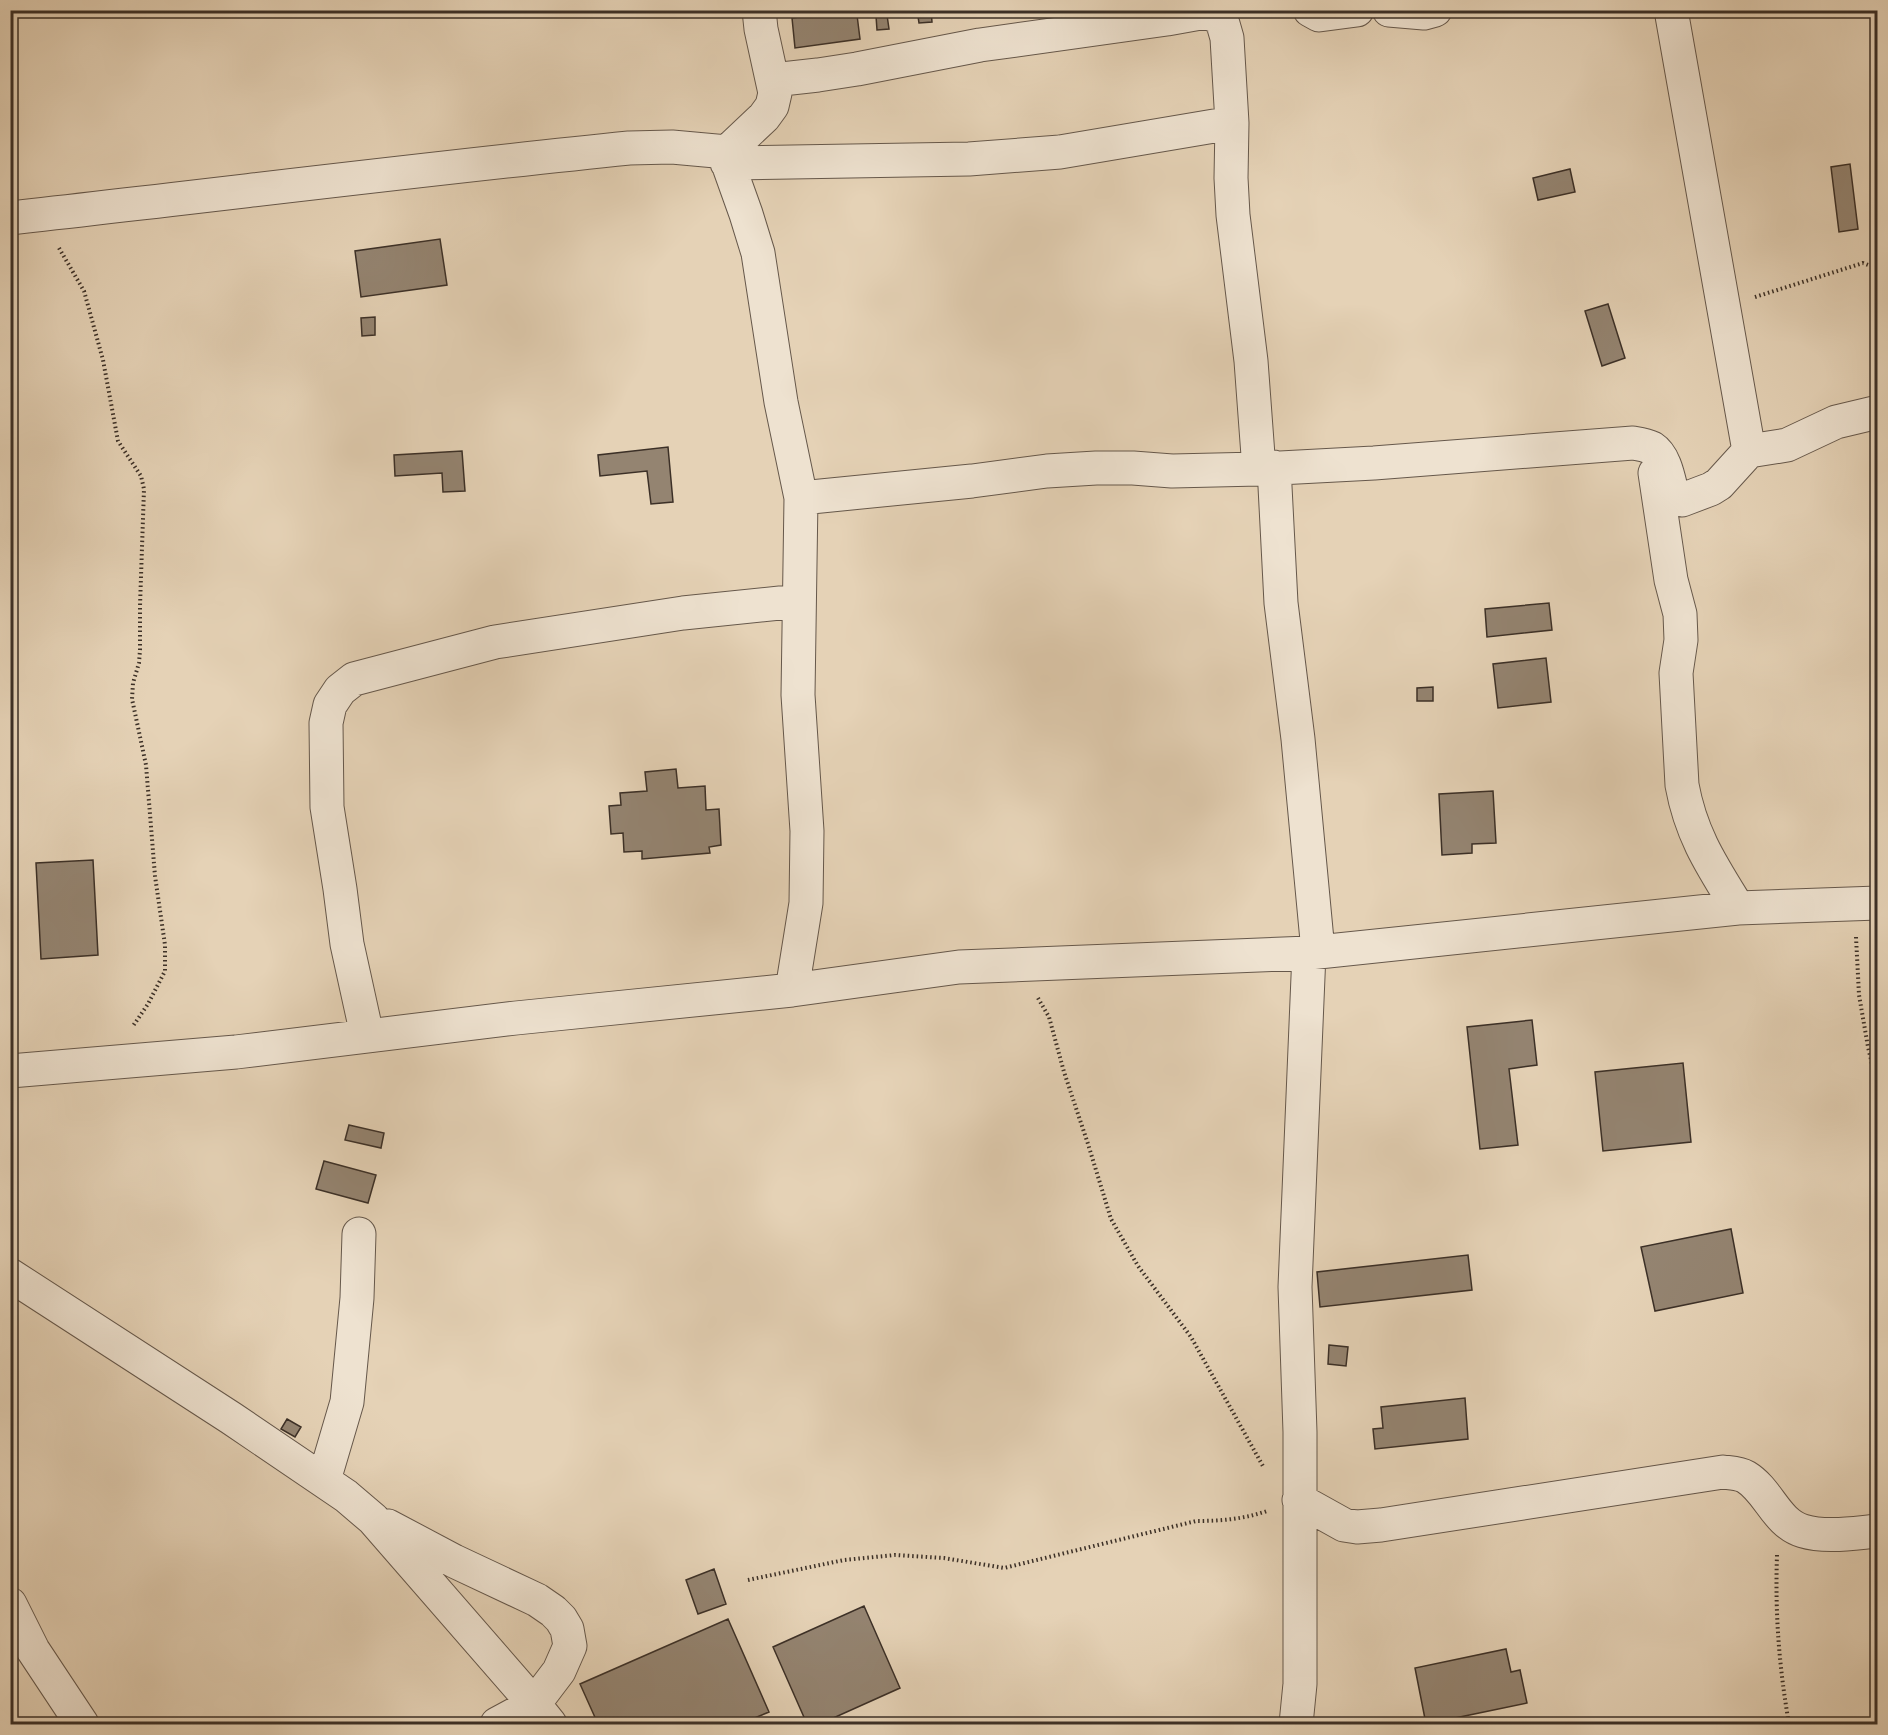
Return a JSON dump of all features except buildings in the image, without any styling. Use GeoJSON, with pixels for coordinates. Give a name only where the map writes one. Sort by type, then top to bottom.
{"type":"FeatureCollection","features":[{"type":"Feature","properties":{"kind":"street"},"geometry":{"type":"LineString","coordinates":[[727,158],[772,106],[775,93],[759,10]]}},
{"type":"Feature","properties":{"kind":"street"},"geometry":{"type":"LineString","coordinates":[[1310,10],[1319,15],[1357,10]]}},
{"type":"Feature","properties":{"kind":"street"},"geometry":{"type":"LineString","coordinates":[[1389,10],[1424,13],[1435,10]]}},
{"type":"Feature","properties":{"kind":"street"},"geometry":{"type":"LineString","coordinates":[[1671,10],[1749,451]]}},
{"type":"Feature","properties":{"kind":"street"},"geometry":{"type":"LineString","coordinates":[[773,80],[847,70],[980,45],[1206,12],[1218,17],[1223,24],[1227,38],[1232,123],[1233,215],[1267,468],[1298,739],[1314,952],[1295,1287],[1300,1432],[1292,1502],[1300,1684],[1296,1725]]}},
{"type":"Feature","properties":{"kind":"street"},"geometry":{"type":"LineString","coordinates":[[23,216],[629,148],[672,147],[727,158],[969,159],[1060,152],[1232,123]]}},
{"type":"Feature","properties":{"kind":"street"},"geometry":{"type":"LineString","coordinates":[[727,158],[758,253],[781,402],[801,498],[798,695],[807,831],[807,903],[792,990]]}},
{"type":"Feature","properties":{"kind":"street"},"geometry":{"type":"LineString","coordinates":[[801,498],[1047,471],[1105,468],[1172,471],[1374,463],[1633,443],[1651,448],[1658,454],[1663,462],[1673,496],[1682,500],[1719,484],[1749,451],[1787,445],[1836,422],[1878,412]]}},
{"type":"Feature","properties":{"kind":"street"},"geometry":{"type":"LineString","coordinates":[[1651,448],[1671,580],[1680,614],[1682,640],[1676,672],[1682,785],[1685,802],[1700,846],[1738,908]]}},
{"type":"Feature","properties":{"kind":"street"},"geometry":{"type":"LineString","coordinates":[[367,1035],[347,944],[327,807],[326,723],[330,705],[340,690],[354,679],[495,642],[683,613],[799,601]]}},
{"type":"Feature","properties":{"kind":"street"},"geometry":{"type":"LineString","coordinates":[[10,1071],[236,1052],[516,1018],[792,990],[959,967],[1314,952],[1738,908],[1866,903]]}},
{"type":"Feature","properties":{"kind":"street"},"geometry":{"type":"LineString","coordinates":[[324,1480],[347,1402],[357,1298],[359,1234]]}},
{"type":"Feature","properties":{"kind":"street"},"geometry":{"type":"LineString","coordinates":[[10,1275],[324,1480],[373,1519],[542,1714]]}},
{"type":"Feature","properties":{"kind":"street"},"geometry":{"type":"LineString","coordinates":[[1292,1502],[1344,1525],[1356,1527],[1724,1472],[1746,1477],[1790,1525],[1802,1531],[1821,1535],[1878,1531]]}},
{"type":"Feature","properties":{"kind":"street"},"geometry":{"type":"LineString","coordinates":[[373,1519],[537,1600],[561,1619],[570,1637],[570,1646],[542,1714]]}},
{"type":"Feature","properties":{"kind":"street"},"geometry":{"type":"LineString","coordinates":[[10,1604],[33,1650],[82,1725]]}},
{"type":"Feature","properties":{"kind":"street"},"geometry":{"type":"LineString","coordinates":[[497,1725],[542,1714]]}},
{"type":"Feature","properties":{"kind":"path"},"geometry":{"type":"LineString","coordinates":[[23,216],[66,259],[84,291],[103,360],[118,441],[141,476],[144,489],[140,650],[132,699],[146,765],[155,876],[165,945],[165,971],[148,1004],[130,1030],[101,1062]]}},
{"type":"Feature","properties":{"kind":"path"},"geometry":{"type":"LineString","coordinates":[[1719,282],[1755,297],[1863,263],[1878,271]]}},
{"type":"Feature","properties":{"kind":"path"},"geometry":{"type":"LineString","coordinates":[[1866,903],[1859,995],[1878,1089]]}},
{"type":"Feature","properties":{"kind":"path"},"geometry":{"type":"LineString","coordinates":[[748,1580],[844,1560],[895,1556],[944,1558],[1004,1568],[1196,1521],[1223,1521],[1251,1516],[1292,1502],[1191,1337],[1138,1266],[1111,1219],[1049,1017],[1036,995],[1006,965]]}},
{"type":"Feature","properties":{"kind":"path"},"geometry":{"type":"LineString","coordinates":[[1779,1513],[1775,1600],[1780,1669],[1789,1725]]}}]}
